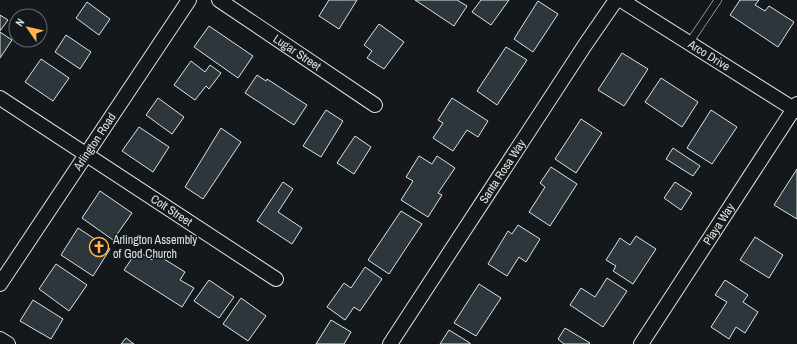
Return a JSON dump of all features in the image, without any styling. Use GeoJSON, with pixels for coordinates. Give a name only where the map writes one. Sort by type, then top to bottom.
{"type":"FeatureCollection","features":[{"type":"Feature","properties":{"kind":"street","name":"Arlington Road"},"geometry":{"type":"LineString","coordinates":[[0,284],[189,0]]}},
{"type":"Feature","properties":{"kind":"street","name":"Lugar Street"},"geometry":{"type":"LineString","coordinates":[[219,0],[375,105]]}},
{"type":"Feature","properties":{"kind":"street","name":"Santa Rosa Way"},"geometry":{"type":"LineString","coordinates":[[390,344],[584,45],[616,0]]}},
{"type":"Feature","properties":{"kind":"street","name":"Arco Drive"},"geometry":{"type":"LineString","coordinates":[[621,0],[796,108]]}},
{"type":"Feature","properties":{"kind":"street","name":"Colt Street"},"geometry":{"type":"LineString","coordinates":[[0,98],[276,279]]}},
{"type":"Feature","properties":{"kind":"street","name":"Playa Way"},"geometry":{"type":"LineString","coordinates":[[641,344],[796,108]]}},
{"type":"Feature","properties":{"kind":"street"},"geometry":{"type":"LineString","coordinates":[[0,339],[8,344]]}},
{"type":"Feature","properties":{"kind":"lane"},"geometry":{"type":"LineString","coordinates":[[689,43],[718,0]]}},
{"type":"Feature","properties":{"kind":"building"},"geometry":{"type":"Polygon","coordinates":[[[329,0],[357,0],[339,29],[319,16],[329,0]]]}},
{"type":"Feature","properties":{"kind":"building"},"geometry":{"type":"Polygon","coordinates":[[[415,0],[457,0],[467,6],[454,26],[415,0]]]}},
{"type":"Feature","properties":{"kind":"building"},"geometry":{"type":"Polygon","coordinates":[[[481,0],[509,0],[491,25],[472,12],[481,0]]]}},
{"type":"Feature","properties":{"kind":"building"},"geometry":{"type":"Polygon","coordinates":[[[740,0],[759,0],[755,5],[765,11],[769,6],[794,22],[778,47],[730,15],[740,0]]]}},
{"type":"Feature","properties":{"kind":"building"},"geometry":{"type":"Polygon","coordinates":[[[538,1],[558,14],[533,52],[514,39],[538,1]]]}},
{"type":"Feature","properties":{"kind":"building"},"geometry":{"type":"Polygon","coordinates":[[[87,2],[110,19],[99,35],[76,18],[87,2]]]}},
{"type":"Feature","properties":{"kind":"building"},"geometry":{"type":"Polygon","coordinates":[[[0,15],[8,20],[0,31],[0,15]]]}},
{"type":"Feature","properties":{"kind":"building"},"geometry":{"type":"Polygon","coordinates":[[[379,24],[404,42],[384,69],[367,58],[372,51],[364,45],[379,24]]]}},
{"type":"Feature","properties":{"kind":"building"},"geometry":{"type":"Polygon","coordinates":[[[209,26],[253,56],[238,78],[194,47],[209,26]]]}},
{"type":"Feature","properties":{"kind":"building"},"geometry":{"type":"Polygon","coordinates":[[[0,32],[8,37],[8,46],[0,58],[0,32]]]}},
{"type":"Feature","properties":{"kind":"building"},"geometry":{"type":"Polygon","coordinates":[[[66,35],[91,52],[80,69],[55,52],[66,35]]]}},
{"type":"Feature","properties":{"kind":"building"},"geometry":{"type":"Polygon","coordinates":[[[506,47],[527,60],[497,105],[477,91],[506,47]]]}},
{"type":"Feature","properties":{"kind":"building"},"geometry":{"type":"Polygon","coordinates":[[[622,53],[648,69],[624,106],[598,90],[622,53]]]}},
{"type":"Feature","properties":{"kind":"building"},"geometry":{"type":"Polygon","coordinates":[[[41,59],[69,78],[53,101],[25,82],[41,59]]]}},
{"type":"Feature","properties":{"kind":"building"},"geometry":{"type":"Polygon","coordinates":[[[191,61],[205,72],[210,65],[221,73],[209,89],[206,86],[195,100],[174,85],[191,61]]]}},
{"type":"Feature","properties":{"kind":"building"},"geometry":{"type":"Polygon","coordinates":[[[257,75],[266,81],[267,79],[307,105],[294,125],[245,93],[257,75]]]}},
{"type":"Feature","properties":{"kind":"building"},"geometry":{"type":"Polygon","coordinates":[[[661,78],[698,102],[682,127],[645,102],[661,78]]]}},
{"type":"Feature","properties":{"kind":"building"},"geometry":{"type":"Polygon","coordinates":[[[158,98],[184,117],[172,134],[146,115],[158,98]]]}},
{"type":"Feature","properties":{"kind":"building"},"geometry":{"type":"Polygon","coordinates":[[[452,98],[488,121],[478,137],[467,130],[453,151],[433,138],[443,123],[438,120],[452,98]]]}},
{"type":"Feature","properties":{"kind":"building"},"geometry":{"type":"Polygon","coordinates":[[[326,110],[343,121],[321,157],[303,146],[326,110]]]}},
{"type":"Feature","properties":{"kind":"building"},"geometry":{"type":"Polygon","coordinates":[[[711,110],[737,127],[712,164],[687,148],[711,110]]]}},
{"type":"Feature","properties":{"kind":"building"},"geometry":{"type":"Polygon","coordinates":[[[581,119],[602,133],[576,173],[555,159],[581,119]]]}},
{"type":"Feature","properties":{"kind":"building"},"geometry":{"type":"Polygon","coordinates":[[[139,127],[169,147],[153,172],[122,151],[139,127]]]}},
{"type":"Feature","properties":{"kind":"building"},"geometry":{"type":"Polygon","coordinates":[[[221,128],[241,142],[203,199],[185,187],[221,128]]]}},
{"type":"Feature","properties":{"kind":"building"},"geometry":{"type":"Polygon","coordinates":[[[355,136],[371,147],[354,174],[337,163],[355,136]]]}},
{"type":"Feature","properties":{"kind":"building"},"geometry":{"type":"Polygon","coordinates":[[[673,148],[700,166],[693,176],[666,159],[673,148]]]}},
{"type":"Feature","properties":{"kind":"building"},"geometry":{"type":"Polygon","coordinates":[[[419,156],[432,164],[437,156],[455,168],[438,193],[442,195],[428,217],[401,200],[413,181],[406,177],[419,156]]]}},
{"type":"Feature","properties":{"kind":"building"},"geometry":{"type":"Polygon","coordinates":[[[551,167],[577,184],[550,226],[529,212],[545,187],[540,183],[551,167]]]}},
{"type":"Feature","properties":{"kind":"building"},"geometry":{"type":"Polygon","coordinates":[[[797,169],[797,219],[774,205],[797,169]]]}},
{"type":"Feature","properties":{"kind":"building"},"geometry":{"type":"Polygon","coordinates":[[[283,182],[293,189],[278,212],[302,228],[292,244],[257,221],[283,182]]]}},
{"type":"Feature","properties":{"kind":"building"},"geometry":{"type":"Polygon","coordinates":[[[675,182],[692,193],[681,210],[664,198],[675,182]]]}},
{"type":"Feature","properties":{"kind":"building"},"geometry":{"type":"Polygon","coordinates":[[[100,191],[132,213],[113,240],[82,218],[100,191]]]}},
{"type":"Feature","properties":{"kind":"building"},"geometry":{"type":"Polygon","coordinates":[[[401,211],[422,224],[389,274],[368,260],[401,211]]]}},
{"type":"Feature","properties":{"kind":"building"},"geometry":{"type":"Polygon","coordinates":[[[518,225],[540,239],[526,262],[519,257],[507,276],[488,264],[508,231],[512,234],[518,225]]]}},
{"type":"Feature","properties":{"kind":"building"},"geometry":{"type":"Polygon","coordinates":[[[78,228],[110,249],[93,276],[61,255],[78,228]]]}},
{"type":"Feature","properties":{"kind":"building"},"geometry":{"type":"Polygon","coordinates":[[[636,236],[656,249],[633,284],[613,271],[616,266],[606,260],[620,238],[630,245],[636,236]]]}},
{"type":"Feature","properties":{"kind":"building"},"geometry":{"type":"Polygon","coordinates":[[[755,237],[783,255],[769,278],[740,260],[755,237]]]}},
{"type":"Feature","properties":{"kind":"building"},"geometry":{"type":"Polygon","coordinates":[[[137,251],[152,260],[156,254],[185,272],[180,280],[194,288],[182,307],[124,270],[137,251]]]}},
{"type":"Feature","properties":{"kind":"building"},"geometry":{"type":"Polygon","coordinates":[[[56,264],[87,285],[69,311],[39,289],[56,264]]]}},
{"type":"Feature","properties":{"kind":"building"},"geometry":{"type":"Polygon","coordinates":[[[365,267],[382,279],[360,311],[354,307],[345,320],[327,307],[344,283],[351,288],[365,267]]]}},
{"type":"Feature","properties":{"kind":"building"},"geometry":{"type":"Polygon","coordinates":[[[607,278],[627,291],[603,327],[570,305],[581,288],[595,297],[607,278]]]}},
{"type":"Feature","properties":{"kind":"building"},"geometry":{"type":"Polygon","coordinates":[[[209,280],[234,297],[219,318],[194,301],[209,280]]]}},
{"type":"Feature","properties":{"kind":"building"},"geometry":{"type":"Polygon","coordinates":[[[725,280],[748,295],[743,302],[758,312],[745,333],[736,327],[729,339],[711,327],[727,302],[715,295],[725,280]]]}},
{"type":"Feature","properties":{"kind":"building"},"geometry":{"type":"Polygon","coordinates":[[[479,284],[501,298],[476,336],[454,323],[479,284]]]}},
{"type":"Feature","properties":{"kind":"building"},"geometry":{"type":"Polygon","coordinates":[[[241,298],[266,316],[248,341],[223,324],[241,298]]]}},
{"type":"Feature","properties":{"kind":"building"},"geometry":{"type":"Polygon","coordinates":[[[33,300],[63,319],[51,339],[20,321],[33,300]]]}},
{"type":"Feature","properties":{"kind":"building"},"geometry":{"type":"Polygon","coordinates":[[[331,320],[351,332],[344,344],[316,344],[331,320]]]}},
{"type":"Feature","properties":{"kind":"building"},"geometry":{"type":"Polygon","coordinates":[[[565,328],[590,343],[564,344],[558,339],[565,328]]]}},
{"type":"Feature","properties":{"kind":"building"},"geometry":{"type":"Polygon","coordinates":[[[449,330],[470,343],[470,344],[440,344],[449,330]]]}},
{"type":"Feature","properties":{"kind":"building"},"geometry":{"type":"Polygon","coordinates":[[[126,338],[134,344],[121,344],[126,338]]]}},
{"type":"Feature","properties":{"kind":"place","name":"Arlington Assembly of God Church"},"geometry":{"type":"Point","coordinates":[99,247]}}]}
